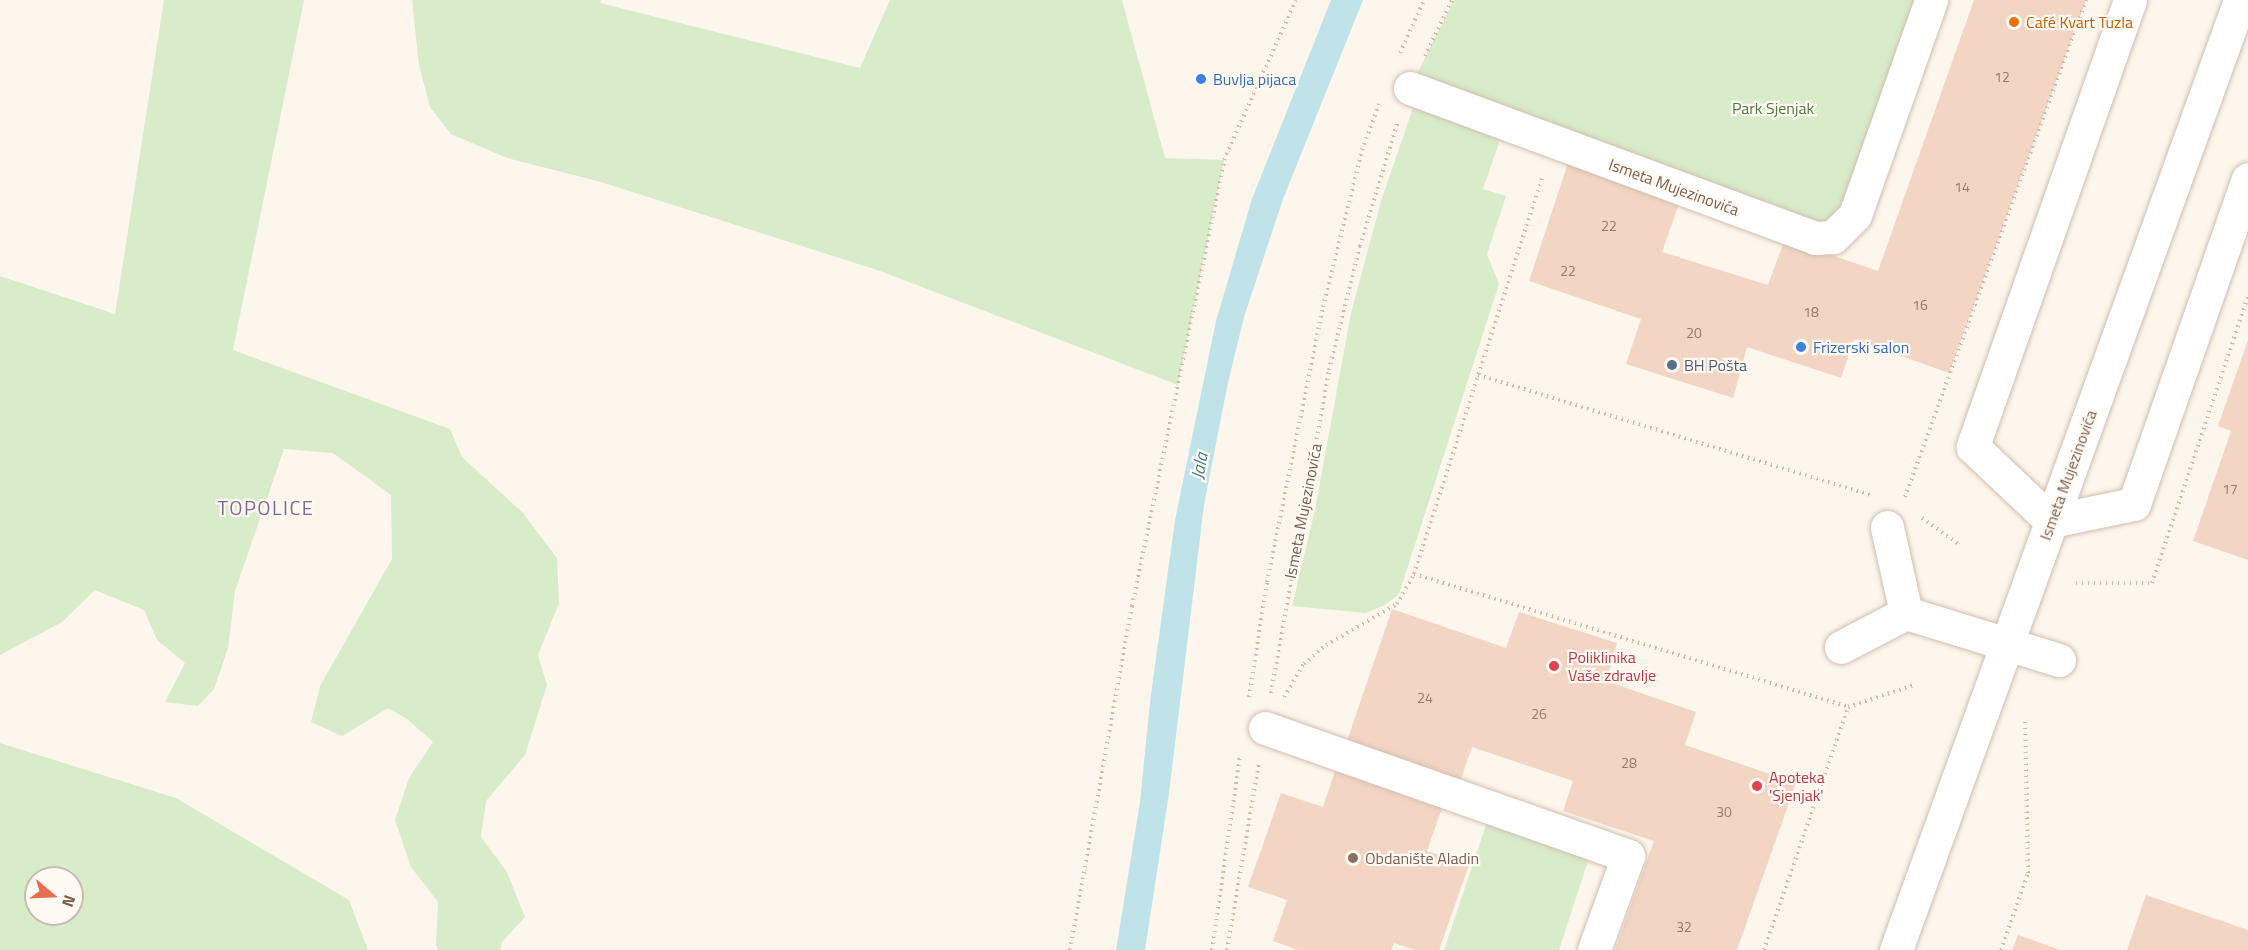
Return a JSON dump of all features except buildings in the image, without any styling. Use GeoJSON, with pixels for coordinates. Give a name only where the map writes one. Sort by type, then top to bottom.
{"type":"FeatureCollection","features":[{"type":"Feature","properties":{"kind":"street","name":"Ismeta Mujezinovića"},"geometry":{"type":"LineString","coordinates":[[1396,93],[1553,143],[1815,238],[1833,237],[1855,215],[1931,0]]}},
{"type":"Feature","properties":{"kind":"street"},"geometry":{"type":"LineString","coordinates":[[2130,0],[1973,447],[2051,521],[2134,504],[2248,179]]}},
{"type":"Feature","properties":{"kind":"street","name":"Ismeta Mujezinovića"},"geometry":{"type":"LineString","coordinates":[[1896,950],[2240,0]]}},
{"type":"Feature","properties":{"kind":"street"},"geometry":{"type":"LineString","coordinates":[[1895,510],[1906,613]]}},
{"type":"Feature","properties":{"kind":"street"},"geometry":{"type":"LineString","coordinates":[[1841,646],[1906,613],[2059,660]]}},
{"type":"Feature","properties":{"kind":"street"},"geometry":{"type":"LineString","coordinates":[[1256,717],[1628,856],[1594,950]]}},
{"type":"Feature","properties":{"kind":"path"},"geometry":{"type":"LineString","coordinates":[[1070,950],[1132,606],[1224,160],[1296,0]]}},
{"type":"Feature","properties":{"kind":"path"},"geometry":{"type":"LineString","coordinates":[[1398,58],[1424,0]]}},
{"type":"Feature","properties":{"kind":"path","name":"Ismeta Mujezinovića"},"geometry":{"type":"LineString","coordinates":[[1227,950],[1256,717],[1329,370],[1385,160],[1396,93],[1452,0]]}},
{"type":"Feature","properties":{"kind":"path"},"geometry":{"type":"LineString","coordinates":[[1895,510],[2086,0]]}},
{"type":"Feature","properties":{"kind":"path"},"geometry":{"type":"LineString","coordinates":[[1256,717],[1269,571],[1330,272],[1362,150],[1396,93]]}},
{"type":"Feature","properties":{"kind":"path"},"geometry":{"type":"LineString","coordinates":[[1256,717],[1304,664],[1326,645],[1396,604],[1414,574],[1553,143]]}},
{"type":"Feature","properties":{"kind":"path"},"geometry":{"type":"LineString","coordinates":[[2076,583],[2152,583],[2248,296]]}},
{"type":"Feature","properties":{"kind":"path"},"geometry":{"type":"LineString","coordinates":[[1478,375],[1895,510],[1960,545]]}},
{"type":"Feature","properties":{"kind":"path"},"geometry":{"type":"LineString","coordinates":[[1414,574],[1848,706],[1914,685]]}},
{"type":"Feature","properties":{"kind":"path"},"geometry":{"type":"LineString","coordinates":[[1764,950],[1848,706]]}},
{"type":"Feature","properties":{"kind":"path"},"geometry":{"type":"LineString","coordinates":[[2001,950],[2028,873],[2025,722]]}},
{"type":"Feature","properties":{"kind":"path"},"geometry":{"type":"LineString","coordinates":[[1212,950],[1241,752]]}},
{"type":"Feature","properties":{"kind":"green space"},"geometry":{"type":"Polygon","coordinates":[[[164,0],[304,0],[233,350],[450,429],[462,457],[523,513],[557,558],[559,603],[538,655],[547,685],[525,755],[486,801],[481,837],[507,872],[525,917],[502,942],[500,950],[438,950],[436,945],[438,902],[411,867],[395,820],[409,778],[433,742],[407,719],[388,708],[342,736],[311,722],[320,686],[392,559],[391,495],[333,453],[284,449],[235,591],[228,648],[214,689],[198,706],[165,702],[185,663],[157,640],[144,610],[95,590],[62,622],[0,655],[0,276],[115,314],[164,0]]]}},
{"type":"Feature","properties":{"kind":"green space"},"geometry":{"type":"Polygon","coordinates":[[[412,0],[601,0],[600,3],[860,68],[890,0],[1122,0],[1165,158],[1224,160],[1178,385],[880,271],[601,182],[507,158],[451,134],[430,107],[419,65],[412,0]]]}},
{"type":"Feature","properties":{"kind":"green space","name":"Park Sjenjak"},"geometry":{"type":"Polygon","coordinates":[[[1454,0],[1931,0],[1833,237],[1410,88],[1454,0]]]}},
{"type":"Feature","properties":{"kind":"green space"},"geometry":{"type":"Polygon","coordinates":[[[1413,108],[1501,137],[1483,189],[1506,196],[1487,254],[1499,284],[1399,594],[1385,605],[1366,613],[1292,606],[1315,510],[1351,313],[1381,201],[1413,108]]]}},
{"type":"Feature","properties":{"kind":"green space"},"geometry":{"type":"Polygon","coordinates":[[[0,743],[176,798],[349,900],[368,950],[0,950],[0,743]]]}},
{"type":"Feature","properties":{"kind":"green space"},"geometry":{"type":"Polygon","coordinates":[[[1487,822],[1590,855],[1559,950],[1444,950],[1487,822]]]}},
{"type":"Feature","properties":{"kind":"water","name":"Jala"},"geometry":{"type":"Polygon","coordinates":[[[1331,0],[1363,0],[1283,199],[1244,317],[1227,387],[1204,505],[1169,793],[1145,950],[1116,950],[1140,802],[1150,702],[1175,520],[1216,321],[1252,199],[1331,0]]]}},
{"type":"Feature","properties":{"kind":"place","name":"Café Kvart Tuzla"},"geometry":{"type":"Point","coordinates":[2014,22]}},
{"type":"Feature","properties":{"kind":"place","name":"Buvlja pijaca"},"geometry":{"type":"Point","coordinates":[1201,79]}},
{"type":"Feature","properties":{"kind":"place","name":"Frizerski salon"},"geometry":{"type":"Point","coordinates":[1801,347]}},
{"type":"Feature","properties":{"kind":"place","name":"BH Pošta"},"geometry":{"type":"Point","coordinates":[1672,365]}},
{"type":"Feature","properties":{"kind":"place","name":"Poliklinika Vaše zdravlje"},"geometry":{"type":"Point","coordinates":[1554,666]}},
{"type":"Feature","properties":{"kind":"place","name":"Apoteka 'Sjenjak'"},"geometry":{"type":"Point","coordinates":[1757,786]}},
{"type":"Feature","properties":{"kind":"place","name":"Obdanište Aladin"},"geometry":{"type":"Point","coordinates":[1353,858]}},
{"type":"Feature","properties":{"kind":"district","name":"TOPOLICE"},"geometry":{"type":"Point","coordinates":[266,507]}}]}
